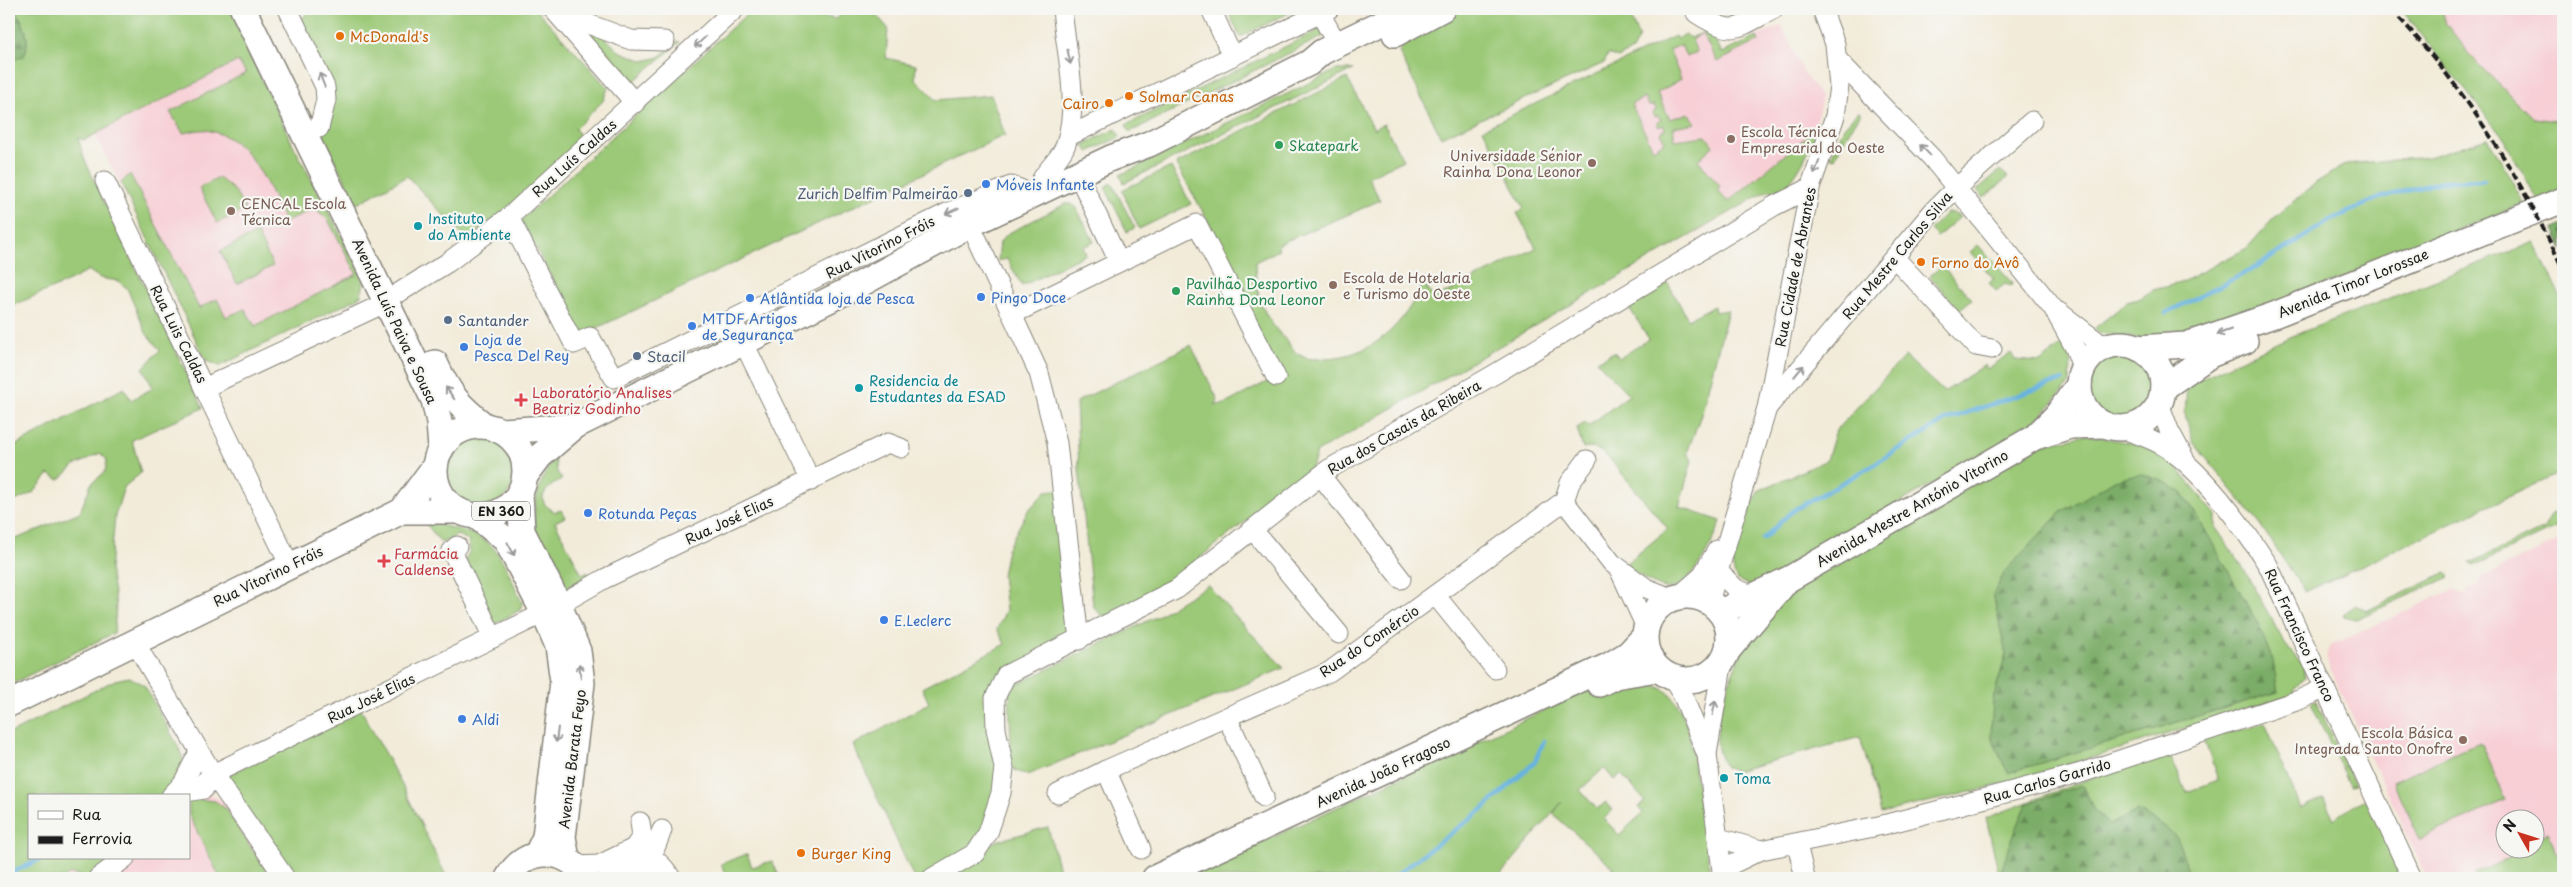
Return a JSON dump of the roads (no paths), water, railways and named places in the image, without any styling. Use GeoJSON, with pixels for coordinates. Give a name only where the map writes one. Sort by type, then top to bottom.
{"type":"FeatureCollection","features":[{"type":"Feature","properties":{"kind":"main road","name":"Avenida Luís Paiva e Sousa"},"geometry":{"type":"LineString","coordinates":[[243,9],[393,297],[449,392],[464,409],[494,429]]}},
{"type":"Feature","properties":{"kind":"main road","name":"Avenida Luís Paiva e Sousa"},"geometry":{"type":"LineString","coordinates":[[260,9],[320,128],[393,297],[434,400],[439,422],[438,458]]}},
{"type":"Feature","properties":{"kind":"main road","name":"Rua Vitorino Fróis"},"geometry":{"type":"LineString","coordinates":[[973,232],[1071,159],[1116,167],[1149,144],[1309,63],[1322,52],[1337,44],[1368,39],[1385,14],[1410,9]]}},
{"type":"Feature","properties":{"kind":"main road","name":"Rua Vitorino Fróis"},"geometry":{"type":"LineString","coordinates":[[1309,63],[1328,62],[1368,39],[1442,9]]}},
{"type":"Feature","properties":{"kind":"main road","name":"Rua Vitorino Fróis"},"geometry":{"type":"LineString","coordinates":[[523,484],[540,456],[575,426],[738,331],[857,286],[973,232],[1032,195],[1071,159]]}},
{"type":"Feature","properties":{"kind":"main road","name":"Avenida Timor Lorossae"},"geometry":{"type":"LineString","coordinates":[[2138,348],[2186,345],[2274,315],[2563,200]]}},
{"type":"Feature","properties":{"kind":"main road","name":"Avenida Timor Lorossae"},"geometry":{"type":"LineString","coordinates":[[2161,396],[2210,355],[2563,216]]}},
{"type":"Feature","properties":{"kind":"main road"},"geometry":{"type":"LineString","coordinates":[[2122,345],[2138,348],[2151,358],[2159,368],[2161,396],[2144,422],[2112,427],[2070,426],[2035,437],[2057,415],[2081,378],[2092,356],[2106,348],[2122,345]]}},
{"type":"Feature","properties":{"kind":"main road"},"geometry":{"type":"LineString","coordinates":[[2081,378],[2086,409],[2112,427]]}},
{"type":"Feature","properties":{"kind":"main road","name":"Rua Vitorino Fróis"},"geometry":{"type":"LineString","coordinates":[[494,429],[575,426]]}},
{"type":"Feature","properties":{"kind":"main road","name":"EN 360"},"geometry":{"type":"LineString","coordinates":[[494,429],[472,427],[460,431],[449,439],[438,458],[436,480],[440,492],[448,503],[467,513],[489,516],[512,504],[523,484]]}},
{"type":"Feature","properties":{"kind":"main road"},"geometry":{"type":"LineString","coordinates":[[494,429],[512,439],[520,450],[525,462],[523,484]]}},
{"type":"Feature","properties":{"kind":"main road","name":"Avenida Mestre António Vitorino"},"geometry":{"type":"LineString","coordinates":[[1789,579],[2035,437]]}},
{"type":"Feature","properties":{"kind":"main road","name":"Rua Vitorino Fróis"},"geometry":{"type":"LineString","coordinates":[[402,511],[438,458]]}},
{"type":"Feature","properties":{"kind":"main road","name":"Avenida Barata Feyo"},"geometry":{"type":"LineString","coordinates":[[523,484],[522,531],[552,609],[563,681],[545,837],[537,854]]}},
{"type":"Feature","properties":{"kind":"main road","name":"Rua Vitorino Fróis"},"geometry":{"type":"LineString","coordinates":[[134,641],[402,511],[467,513]]}},
{"type":"Feature","properties":{"kind":"main road","name":"Avenida Barata Feyo"},"geometry":{"type":"LineString","coordinates":[[467,513],[506,540],[578,651],[582,683],[563,837],[576,868]]}},
{"type":"Feature","properties":{"kind":"main road"},"geometry":{"type":"LineString","coordinates":[[1715,607],[1752,595],[1789,579]]}},
{"type":"Feature","properties":{"kind":"main road"},"geometry":{"type":"LineString","coordinates":[[1725,655],[1728,630],[1715,607],[1694,596],[1675,598],[1655,610],[1645,632],[1645,648],[1664,673],[1691,681],[1701,678],[1717,668],[1725,655],[1789,579]]}},
{"type":"Feature","properties":{"kind":"main road","name":"Avenida João Fragoso"},"geometry":{"type":"LineString","coordinates":[[1155,878],[1610,665],[1628,654],[1645,632]]}},
{"type":"Feature","properties":{"kind":"main road","name":"EN 360"},"geometry":{"type":"LineString","coordinates":[[9,704],[134,641]]}},
{"type":"Feature","properties":{"kind":"main road","name":"Avenida João Fragoso"},"geometry":{"type":"LineString","coordinates":[[1186,878],[1615,676],[1664,673]]}},
{"type":"Feature","properties":{"kind":"main road"},"geometry":{"type":"LineString","coordinates":[[508,878],[520,863],[537,854],[551,854],[576,868]]}},
{"type":"Feature","properties":{"kind":"street"},"geometry":{"type":"LineString","coordinates":[[288,9],[325,87],[326,100],[320,128]]}},
{"type":"Feature","properties":{"kind":"street","name":"Rua Luís Caldas"},"geometry":{"type":"LineString","coordinates":[[393,297],[447,263],[509,217],[735,9]]}},
{"type":"Feature","properties":{"kind":"street"},"geometry":{"type":"LineString","coordinates":[[1062,9],[1072,70],[1071,159],[1119,262]]}},
{"type":"Feature","properties":{"kind":"street"},"geometry":{"type":"LineString","coordinates":[[1211,9],[1232,56]]}},
{"type":"Feature","properties":{"kind":"street"},"geometry":{"type":"LineString","coordinates":[[1696,13],[1716,26],[1735,29],[1774,9]]}},
{"type":"Feature","properties":{"kind":"street","name":"Rua Cidade de Abrantes"},"geometry":{"type":"LineString","coordinates":[[1731,524],[1767,408],[1810,188],[1835,116],[1839,86],[1837,59],[1835,44],[1822,9]]}},
{"type":"Feature","properties":{"kind":"street"},"geometry":{"type":"LineString","coordinates":[[555,11],[635,103]]}},
{"type":"Feature","properties":{"kind":"street"},"geometry":{"type":"LineString","coordinates":[[555,11],[631,40],[665,40]]}},
{"type":"Feature","properties":{"kind":"street","name":"Rua Vitorino Fróis"},"geometry":{"type":"LineString","coordinates":[[1071,159],[1232,56],[1325,11],[1337,44]]}},
{"type":"Feature","properties":{"kind":"street","name":"Rua Mestre Carlos Silva"},"geometry":{"type":"LineString","coordinates":[[1767,408],[1924,222],[1955,189],[1932,158],[1837,59]]}},
{"type":"Feature","properties":{"kind":"street"},"geometry":{"type":"LineString","coordinates":[[2032,121],[1955,189],[2053,308],[2075,348],[2081,378]]}},
{"type":"Feature","properties":{"kind":"street","name":"Rua Luis Caldas"},"geometry":{"type":"LineString","coordinates":[[105,181],[204,388],[393,297]]}},
{"type":"Feature","properties":{"kind":"street","name":"Rua Vitorino Fróis"},"geometry":{"type":"LineString","coordinates":[[509,217],[574,344],[590,337],[614,378],[738,331],[948,213],[994,192],[1011,186],[1032,195]]}},
{"type":"Feature","properties":{"kind":"street","name":"Rua dos Casais da Ribeira"},"geometry":{"type":"LineString","coordinates":[[932,878],[975,853],[988,833],[1001,793],[1004,768],[996,729],[995,698],[1006,675],[1178,590],[1321,476],[1633,289],[1810,188]]}},
{"type":"Feature","properties":{"kind":"street"},"geometry":{"type":"LineString","coordinates":[[1014,314],[1197,224],[1276,377]]}},
{"type":"Feature","properties":{"kind":"street"},"geometry":{"type":"LineString","coordinates":[[973,232],[1014,314],[1039,373],[1057,442],[1079,640]]}},
{"type":"Feature","properties":{"kind":"street"},"geometry":{"type":"LineString","coordinates":[[1895,258],[1976,346],[1992,349]]}},
{"type":"Feature","properties":{"kind":"street"},"geometry":{"type":"LineString","coordinates":[[2053,308],[2106,348]]}},
{"type":"Feature","properties":{"kind":"street"},"geometry":{"type":"LineString","coordinates":[[738,331],[811,481]]}},
{"type":"Feature","properties":{"kind":"street"},"geometry":{"type":"LineString","coordinates":[[204,388],[290,566]]}},
{"type":"Feature","properties":{"kind":"street"},"geometry":{"type":"LineString","coordinates":[[2161,396],[2169,430],[2187,464]]}},
{"type":"Feature","properties":{"kind":"street"},"geometry":{"type":"LineString","coordinates":[[2112,427],[2160,444],[2187,464]]}},
{"type":"Feature","properties":{"kind":"street","name":"Rua José Elias"},"geometry":{"type":"LineString","coordinates":[[180,791],[201,786],[218,772],[552,609],[604,579],[888,443],[901,448]]}},
{"type":"Feature","properties":{"kind":"street"},"geometry":{"type":"LineString","coordinates":[[1587,460],[1570,483],[1564,501],[1612,563],[1646,588],[1675,598],[1701,577],[1731,524]]}},
{"type":"Feature","properties":{"kind":"street","name":"Rua Francisco Franco"},"geometry":{"type":"LineString","coordinates":[[2187,464],[2241,524],[2268,565],[2412,878]]}},
{"type":"Feature","properties":{"kind":"street"},"geometry":{"type":"LineString","coordinates":[[1321,476],[1401,579]]}},
{"type":"Feature","properties":{"kind":"street","name":"Rua do Comércio"},"geometry":{"type":"LineString","coordinates":[[1058,794],[1106,770],[1329,672],[1436,596],[1564,501]]}},
{"type":"Feature","properties":{"kind":"street"},"geometry":{"type":"LineString","coordinates":[[1715,607],[1718,571],[1731,524]]}},
{"type":"Feature","properties":{"kind":"street"},"geometry":{"type":"LineString","coordinates":[[1253,530],[1339,634]]}},
{"type":"Feature","properties":{"kind":"street"},"geometry":{"type":"LineString","coordinates":[[457,546],[452,551],[492,638]]}},
{"type":"Feature","properties":{"kind":"street"},"geometry":{"type":"LineString","coordinates":[[1618,567],[1645,632]]}},
{"type":"Feature","properties":{"kind":"street"},"geometry":{"type":"LineString","coordinates":[[1718,571],[1736,589],[1752,595]]}},
{"type":"Feature","properties":{"kind":"street"},"geometry":{"type":"LineString","coordinates":[[1436,596],[1495,670]]}},
{"type":"Feature","properties":{"kind":"street"},"geometry":{"type":"LineString","coordinates":[[134,641],[199,752],[218,772],[232,801],[285,878]]}},
{"type":"Feature","properties":{"kind":"street"},"geometry":{"type":"LineString","coordinates":[[1707,755],[1725,655]]}},
{"type":"Feature","properties":{"kind":"street"},"geometry":{"type":"LineString","coordinates":[[1664,673],[1683,696],[1707,755],[1723,874]]}},
{"type":"Feature","properties":{"kind":"street","name":"Rua Carlos Garrido"},"geometry":{"type":"LineString","coordinates":[[1723,874],[1761,850],[1797,844],[1971,803],[2078,774],[2299,700],[2325,688]]}},
{"type":"Feature","properties":{"kind":"street"},"geometry":{"type":"LineString","coordinates":[[1227,717],[1264,797]]}},
{"type":"Feature","properties":{"kind":"street"},"geometry":{"type":"LineString","coordinates":[[180,791],[199,752]]}},
{"type":"Feature","properties":{"kind":"street"},"geometry":{"type":"LineString","coordinates":[[1106,770],[1141,849]]}},
{"type":"Feature","properties":{"kind":"street"},"geometry":{"type":"LineString","coordinates":[[180,791],[206,789],[217,792],[232,801]]}},
{"type":"Feature","properties":{"kind":"street"},"geometry":{"type":"LineString","coordinates":[[576,868],[599,865],[634,848],[642,836],[640,822]]}},
{"type":"Feature","properties":{"kind":"street"},"geometry":{"type":"LineString","coordinates":[[608,878],[627,866],[652,856],[662,830]]}},
{"type":"Feature","properties":{"kind":"street","name":"Rua Carlos Garrido"},"geometry":{"type":"LineString","coordinates":[[1719,838],[1761,850]]}},
{"type":"Feature","properties":{"kind":"street"},"geometry":{"type":"LineString","coordinates":[[1797,844],[1805,878]]}},
{"type":"Feature","properties":{"kind":"street"},"geometry":{"type":"LineString","coordinates":[[634,848],[652,856],[668,871],[671,878]]}},
{"type":"Feature","properties":{"kind":"street"},"geometry":{"type":"LineString","coordinates":[[98,878],[121,860]]}},
{"type":"Feature","properties":{"kind":"street"},"geometry":{"type":"LineString","coordinates":[[627,866],[640,866],[663,878]]}},
{"type":"Feature","properties":{"kind":"waterway"},"geometry":{"type":"LineString","coordinates":[[2166,313],[2251,270],[2331,220],[2379,198],[2444,181],[2484,180]]}},
{"type":"Feature","properties":{"kind":"waterway"},"geometry":{"type":"LineString","coordinates":[[1763,539],[1792,511],[1865,470],[1945,420],[2063,380]]}},
{"type":"Feature","properties":{"kind":"waterway"},"geometry":{"type":"LineString","coordinates":[[1392,878],[1483,809],[1534,763],[1544,741]]}},
{"type":"Feature","properties":{"kind":"waterway"},"geometry":{"type":"LineString","coordinates":[[9,874],[39,860]]}},
{"type":"Feature","properties":{"kind":"railway"},"geometry":{"type":"LineString","coordinates":[[2391,9],[2442,68],[2488,132],[2528,199],[2563,269]]}},
{"type":"Feature","properties":{"kind":"place","name":"McDonald's"},"geometry":{"type":"Point","coordinates":[340,36]}},
{"type":"Feature","properties":{"kind":"place","name":"Solmar Canas"},"geometry":{"type":"Point","coordinates":[1129,96]}},
{"type":"Feature","properties":{"kind":"place","name":"Cairo"},"geometry":{"type":"Point","coordinates":[1109,103]}},
{"type":"Feature","properties":{"kind":"place","name":"Escola Técnica Empresarial do Oeste"},"geometry":{"type":"Point","coordinates":[1731,139]}},
{"type":"Feature","properties":{"kind":"place","name":"Skatepark"},"geometry":{"type":"Point","coordinates":[1279,145]}},
{"type":"Feature","properties":{"kind":"place","name":"Universidade Sénior Rainha Dona Leonor"},"geometry":{"type":"Point","coordinates":[1592,163]}},
{"type":"Feature","properties":{"kind":"place","name":"Móveis Infante"},"geometry":{"type":"Point","coordinates":[986,184]}},
{"type":"Feature","properties":{"kind":"place","name":"Zurich Delfim Palmeirão"},"geometry":{"type":"Point","coordinates":[968,193]}},
{"type":"Feature","properties":{"kind":"place","name":"CENCAL Escola Técnica"},"geometry":{"type":"Point","coordinates":[231,211]}},
{"type":"Feature","properties":{"kind":"place","name":"Instituto do Ambiente"},"geometry":{"type":"Point","coordinates":[418,226]}},
{"type":"Feature","properties":{"kind":"place","name":"Forno do Avô"},"geometry":{"type":"Point","coordinates":[1921,262]}},
{"type":"Feature","properties":{"kind":"place","name":"Escola de Hotelaria e Turismo do Oeste"},"geometry":{"type":"Point","coordinates":[1333,285]}},
{"type":"Feature","properties":{"kind":"place","name":"Pavilhão Desportivo Rainha Dona Leonor"},"geometry":{"type":"Point","coordinates":[1176,291]}},
{"type":"Feature","properties":{"kind":"place","name":"Pingo Doce"},"geometry":{"type":"Point","coordinates":[981,297]}},
{"type":"Feature","properties":{"kind":"place","name":"Atlântida loja de Pesca"},"geometry":{"type":"Point","coordinates":[750,298]}},
{"type":"Feature","properties":{"kind":"place","name":"Santander"},"geometry":{"type":"Point","coordinates":[448,320]}},
{"type":"Feature","properties":{"kind":"place","name":"MTDF Artigos de Segurança"},"geometry":{"type":"Point","coordinates":[692,326]}},
{"type":"Feature","properties":{"kind":"place","name":"Loja de Pesca Del Rey"},"geometry":{"type":"Point","coordinates":[464,347]}},
{"type":"Feature","properties":{"kind":"place","name":"Stacil"},"geometry":{"type":"Point","coordinates":[637,356]}},
{"type":"Feature","properties":{"kind":"place","name":"Residencia de Estudantes da ESAD"},"geometry":{"type":"Point","coordinates":[859,388]}},
{"type":"Feature","properties":{"kind":"place","name":"Laboratório Analises Beatriz Godinho"},"geometry":{"type":"Point","coordinates":[521,400]}},
{"type":"Feature","properties":{"kind":"place","name":"Rotunda Peças"},"geometry":{"type":"Point","coordinates":[588,513]}},
{"type":"Feature","properties":{"kind":"place","name":"Farmácia Caldense"},"geometry":{"type":"Point","coordinates":[384,561]}},
{"type":"Feature","properties":{"kind":"place","name":"E.Leclerc"},"geometry":{"type":"Point","coordinates":[884,620]}},
{"type":"Feature","properties":{"kind":"place","name":"Aldi"},"geometry":{"type":"Point","coordinates":[462,719]}},
{"type":"Feature","properties":{"kind":"place","name":"Escola Básica Integrada Santo Onofre"},"geometry":{"type":"Point","coordinates":[2463,740]}},
{"type":"Feature","properties":{"kind":"place","name":"Toma"},"geometry":{"type":"Point","coordinates":[1724,778]}},
{"type":"Feature","properties":{"kind":"place","name":"Burger King"},"geometry":{"type":"Point","coordinates":[801,853]}}]}
